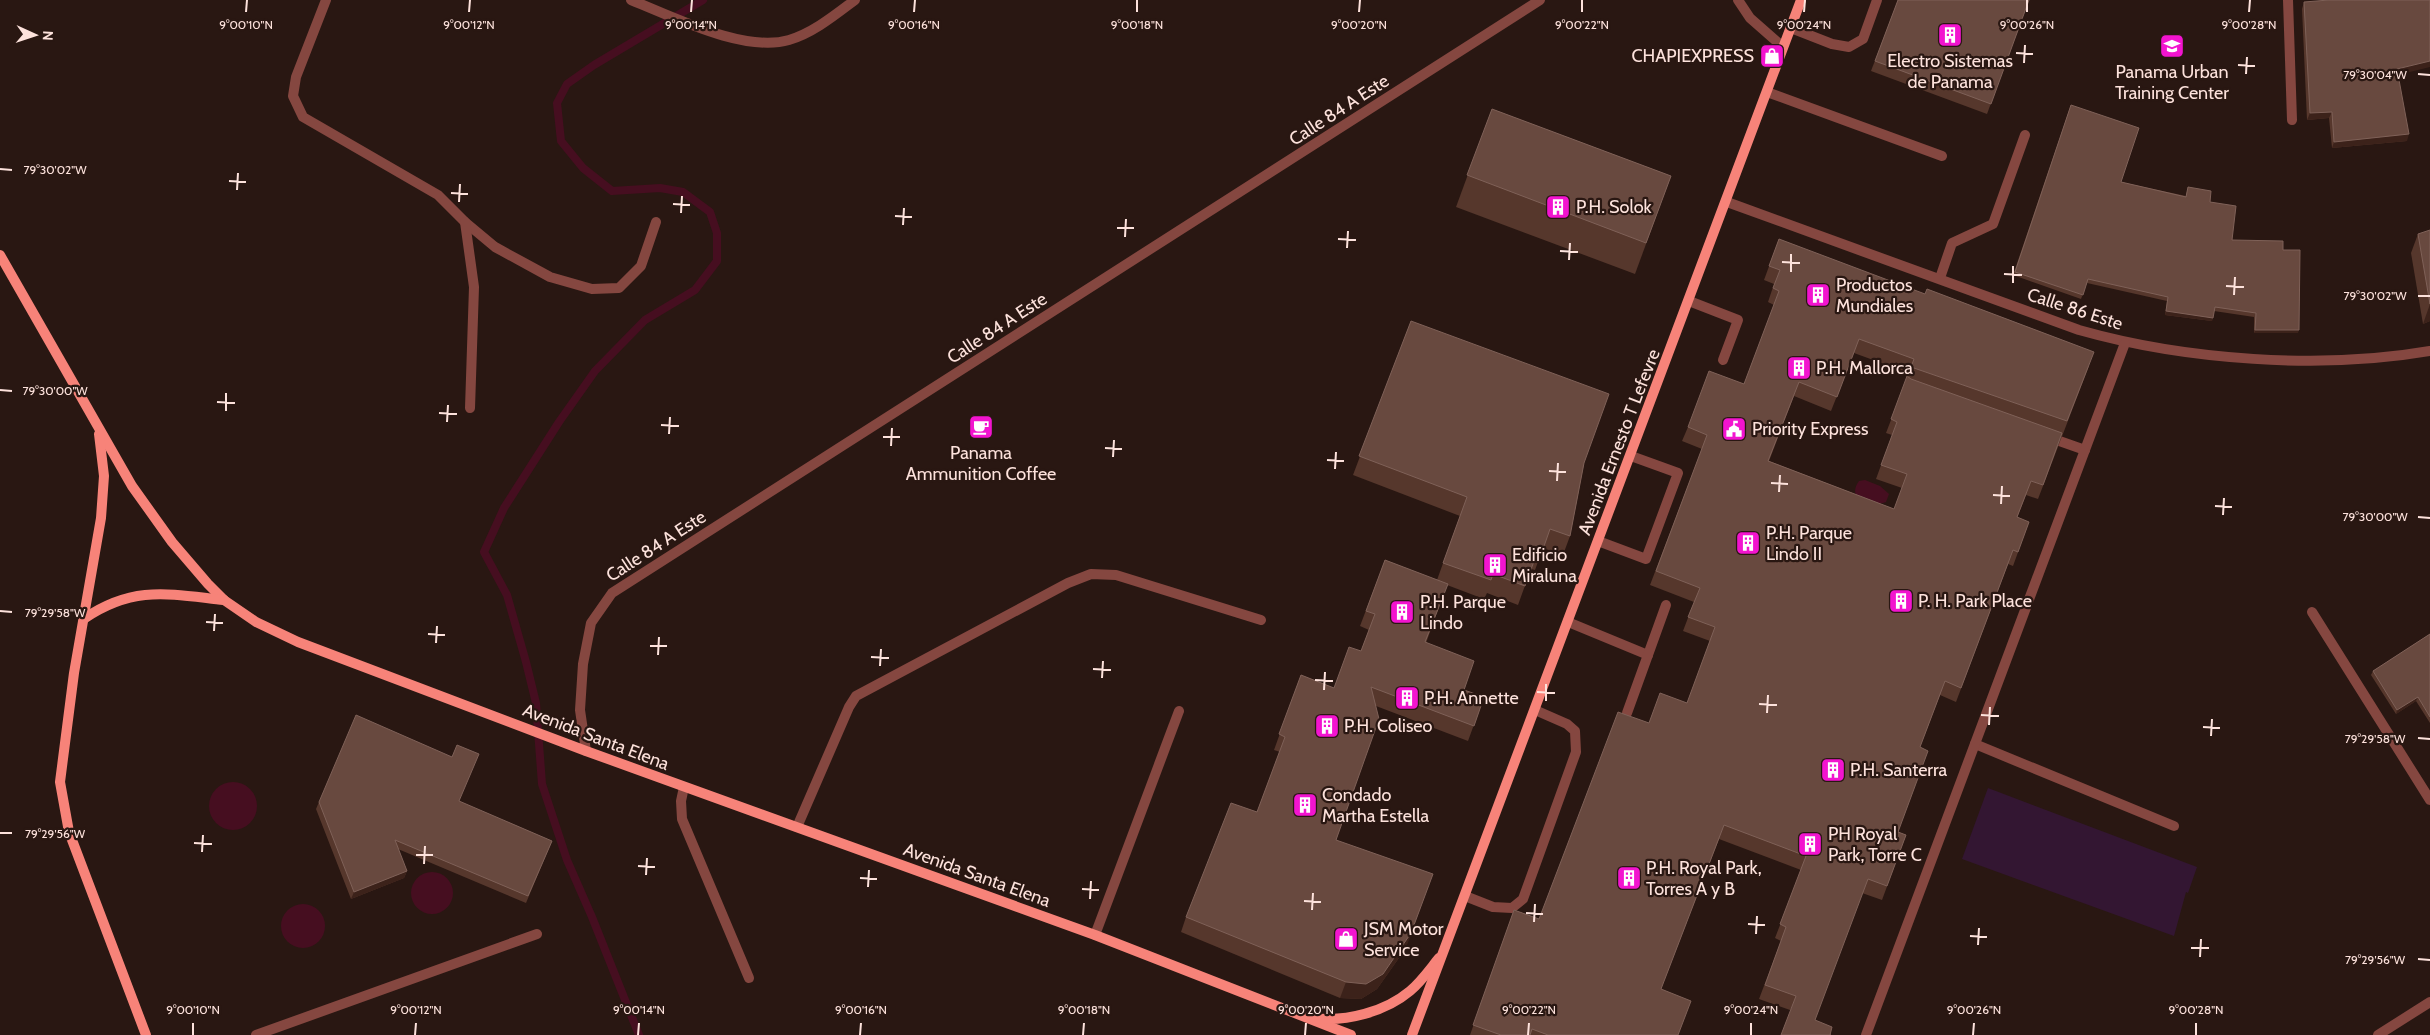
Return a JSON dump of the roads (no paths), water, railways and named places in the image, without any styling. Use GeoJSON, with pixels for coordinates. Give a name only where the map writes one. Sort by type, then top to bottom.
{"type":"FeatureCollection","features":[{"type":"Feature","properties":{"kind":"street"},"geometry":{"type":"LineString","coordinates":[[326,0],[296,77],[293,96],[304,117],[432,190],[465,222],[495,246],[550,277],[592,289],[619,288],[640,266],[656,222]]}},
{"type":"Feature","properties":{"kind":"street"},"geometry":{"type":"LineString","coordinates":[[631,0],[696,26],[749,43],[789,40],[828,20],[855,0]]}},
{"type":"Feature","properties":{"kind":"street","name":"Calle 84 A Este"},"geometry":{"type":"LineString","coordinates":[[586,752],[580,710],[583,664],[591,623],[612,593],[1540,0]]}},
{"type":"Feature","properties":{"kind":"street"},"geometry":{"type":"LineString","coordinates":[[1738,0],[1750,18],[1783,47]]}},
{"type":"Feature","properties":{"kind":"street","name":"Avenida Ernesto T Lefevre"},"geometry":{"type":"LineString","coordinates":[[1412,1035],[1446,950],[1801,0]]}},
{"type":"Feature","properties":{"kind":"street"},"geometry":{"type":"LineString","coordinates":[[1791,28],[1832,44],[1849,47],[1862,40],[1877,0]]}},
{"type":"Feature","properties":{"kind":"street"},"geometry":{"type":"LineString","coordinates":[[2288,0],[2292,120]]}},
{"type":"Feature","properties":{"kind":"street"},"geometry":{"type":"LineString","coordinates":[[1767,92],[1942,156]]}},
{"type":"Feature","properties":{"kind":"street"},"geometry":{"type":"LineString","coordinates":[[1940,278],[1952,243],[1994,224],[2025,135]]}},
{"type":"Feature","properties":{"kind":"street","name":"Calle 86 Este"},"geometry":{"type":"LineString","coordinates":[[1727,202],[2079,330],[2126,343],[2270,360],[2402,356],[2430,351]]}},
{"type":"Feature","properties":{"kind":"street"},"geometry":{"type":"LineString","coordinates":[[465,222],[474,287],[470,408]]}},
{"type":"Feature","properties":{"kind":"street","name":"Avenida Santa Elena"},"geometry":{"type":"LineString","coordinates":[[0,255],[99,430],[132,486],[155,520],[188,562],[224,600],[249,618],[275,632],[586,752],[1095,936],[1351,1035]]}},
{"type":"Feature","properties":{"kind":"street"},"geometry":{"type":"LineString","coordinates":[[1689,301],[1738,320],[1723,360]]}},
{"type":"Feature","properties":{"kind":"street"},"geometry":{"type":"LineString","coordinates":[[1866,1035],[2126,343]]}},
{"type":"Feature","properties":{"kind":"street"},"geometry":{"type":"LineString","coordinates":[[99,430],[104,476],[101,518],[74,673],[60,782],[68,832],[146,1035]]}},
{"type":"Feature","properties":{"kind":"street"},"geometry":{"type":"LineString","coordinates":[[2038,434],[2085,450]]}},
{"type":"Feature","properties":{"kind":"street"},"geometry":{"type":"LineString","coordinates":[[1598,541],[1646,559],[1678,473],[1631,456]]}},
{"type":"Feature","properties":{"kind":"street"},"geometry":{"type":"LineString","coordinates":[[797,827],[849,707],[856,696],[1068,583],[1091,574],[1116,575],[1261,620]]}},
{"type":"Feature","properties":{"kind":"street"},"geometry":{"type":"LineString","coordinates":[[85,618],[111,602],[136,595],[155,594],[224,600]]}},
{"type":"Feature","properties":{"kind":"street"},"geometry":{"type":"LineString","coordinates":[[1627,713],[1666,605]]}},
{"type":"Feature","properties":{"kind":"street"},"geometry":{"type":"LineString","coordinates":[[2312,612],[2430,800]]}},
{"type":"Feature","properties":{"kind":"street"},"geometry":{"type":"LineString","coordinates":[[1568,622],[1648,655]]}},
{"type":"Feature","properties":{"kind":"street"},"geometry":{"type":"LineString","coordinates":[[1465,896],[1493,907],[1502,908],[1512,908],[1523,899],[1576,752],[1575,731],[1567,724],[1535,710]]}},
{"type":"Feature","properties":{"kind":"street"},"geometry":{"type":"LineString","coordinates":[[1095,936],[1179,711]]}},
{"type":"Feature","properties":{"kind":"street"},"geometry":{"type":"LineString","coordinates":[[1975,744],[2174,826]]}},
{"type":"Feature","properties":{"kind":"street"},"geometry":{"type":"LineString","coordinates":[[684,787],[681,802],[682,819],[750,978]]}},
{"type":"Feature","properties":{"kind":"street"},"geometry":{"type":"LineString","coordinates":[[256,1035],[537,934]]}},
{"type":"Feature","properties":{"kind":"street"},"geometry":{"type":"LineString","coordinates":[[1302,1016],[1331,1019],[1378,1010],[1409,992],[1446,950]]}},
{"type":"Feature","properties":{"kind":"street"},"geometry":{"type":"LineString","coordinates":[[2378,1035],[2430,1002]]}},
{"type":"Feature","properties":{"kind":"waterway"},"geometry":{"type":"LineString","coordinates":[[639,1035],[567,860],[542,784],[536,703],[526,662],[507,595],[484,552],[504,508],[559,422],[595,371],[645,320],[695,290],[717,261],[717,233],[710,212],[683,192],[660,188],[612,191],[583,168],[561,141],[557,103],[567,84],[594,65],[703,0]]}},
{"type":"Feature","properties":{"kind":"place","name":"Electro Sistemas de Panama"},"geometry":{"type":"Point","coordinates":[1950,35]}},
{"type":"Feature","properties":{"kind":"place","name":"Panama Urban Training Center"},"geometry":{"type":"Point","coordinates":[2172,46]}},
{"type":"Feature","properties":{"kind":"place","name":"CHAPIEXPRESS"},"geometry":{"type":"Point","coordinates":[1772,56]}},
{"type":"Feature","properties":{"kind":"place","name":"P.H. Solok"},"geometry":{"type":"Point","coordinates":[1558,207]}},
{"type":"Feature","properties":{"kind":"place","name":"Productos Mundiales"},"geometry":{"type":"Point","coordinates":[1818,295]}},
{"type":"Feature","properties":{"kind":"place","name":"P.H. Mallorca"},"geometry":{"type":"Point","coordinates":[1799,368]}},
{"type":"Feature","properties":{"kind":"place","name":"Panama Ammunition Coffee"},"geometry":{"type":"Point","coordinates":[981,427]}},
{"type":"Feature","properties":{"kind":"place","name":"Priority Express"},"geometry":{"type":"Point","coordinates":[1734,429]}},
{"type":"Feature","properties":{"kind":"place","name":"P.H. Parque Lindo II"},"geometry":{"type":"Point","coordinates":[1748,543]}},
{"type":"Feature","properties":{"kind":"place","name":"Edificio Miraluna"},"geometry":{"type":"Point","coordinates":[1495,565]}},
{"type":"Feature","properties":{"kind":"place","name":"P. H. Park Place"},"geometry":{"type":"Point","coordinates":[1901,601]}},
{"type":"Feature","properties":{"kind":"place","name":"P.H. Parque Lindo"},"geometry":{"type":"Point","coordinates":[1402,612]}},
{"type":"Feature","properties":{"kind":"place","name":"P.H. Annette"},"geometry":{"type":"Point","coordinates":[1407,698]}},
{"type":"Feature","properties":{"kind":"place","name":"P.H. Coliseo"},"geometry":{"type":"Point","coordinates":[1327,726]}},
{"type":"Feature","properties":{"kind":"place","name":"P.H. Santerra"},"geometry":{"type":"Point","coordinates":[1833,770]}},
{"type":"Feature","properties":{"kind":"place","name":"Condado Martha Estella"},"geometry":{"type":"Point","coordinates":[1305,805]}},
{"type":"Feature","properties":{"kind":"place","name":"PH Royal Park, Torre C"},"geometry":{"type":"Point","coordinates":[1810,844]}},
{"type":"Feature","properties":{"kind":"place","name":"P.H. Royal Park, Torres A y B"},"geometry":{"type":"Point","coordinates":[1629,878]}},
{"type":"Feature","properties":{"kind":"place","name":"JSM Motor Service"},"geometry":{"type":"Point","coordinates":[1346,939]}}]}
